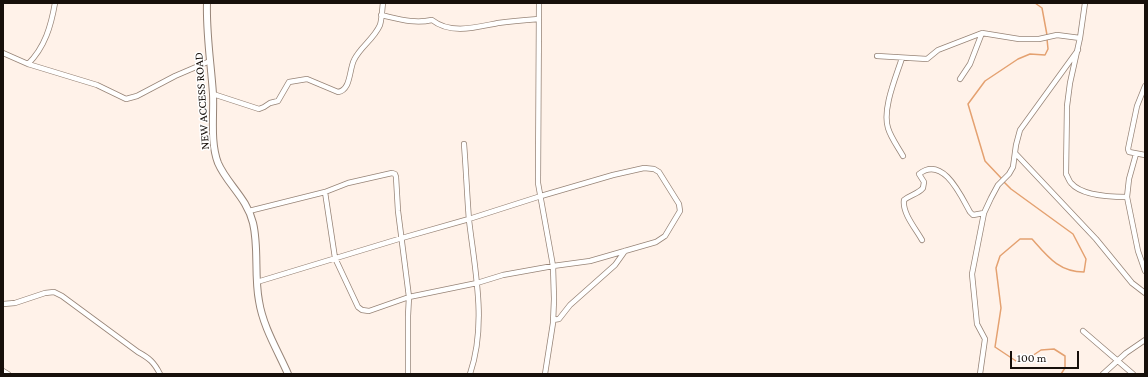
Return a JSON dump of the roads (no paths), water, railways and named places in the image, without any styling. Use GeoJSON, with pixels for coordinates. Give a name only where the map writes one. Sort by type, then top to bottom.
{"type":"FeatureCollection","features":[{"type":"Feature","properties":{"kind":"main road","name":"NEW ACCESS ROAD"},"geometry":{"type":"LineString","coordinates":[[207,3],[213,94],[213,139],[218,162],[249,211],[256,238],[259,302],[266,326],[286,373]]}},
{"type":"Feature","properties":{"kind":"street"},"geometry":{"type":"LineString","coordinates":[[28,64],[36,56],[45,40],[51,24],[55,3]]}},
{"type":"Feature","properties":{"kind":"street"},"geometry":{"type":"LineString","coordinates":[[213,94],[259,109],[270,103],[278,101],[289,82],[307,79],[334,91],[342,92],[347,84],[356,56],[377,29],[382,15],[383,3]]}},
{"type":"Feature","properties":{"kind":"street"},"geometry":{"type":"LineString","coordinates":[[538,3],[538,169],[540,196],[552,266],[554,298],[553,320],[545,374]]}},
{"type":"Feature","properties":{"kind":"street"},"geometry":{"type":"LineString","coordinates":[[1085,3],[1067,106],[1066,174],[1070,183],[1083,191],[1110,197],[1126,197]]}},
{"type":"Feature","properties":{"kind":"street"},"geometry":{"type":"LineString","coordinates":[[382,15],[405,21],[421,22],[432,20],[438,25],[467,29],[498,23],[539,19]]}},
{"type":"Feature","properties":{"kind":"street"},"geometry":{"type":"LineString","coordinates":[[877,56],[927,59],[938,50],[982,33],[1019,39],[1039,39],[1057,35],[1080,38]]}},
{"type":"Feature","properties":{"kind":"street"},"geometry":{"type":"LineString","coordinates":[[960,79],[970,64],[982,33]]}},
{"type":"Feature","properties":{"kind":"street"},"geometry":{"type":"LineString","coordinates":[[980,374],[985,339],[977,324],[972,274],[984,213],[998,185],[1009,174],[1012,167],[1020,130],[1078,50]]}},
{"type":"Feature","properties":{"kind":"street"},"geometry":{"type":"LineString","coordinates":[[3,53],[28,64],[96,85],[126,99],[137,96],[175,76],[210,61]]}},
{"type":"Feature","properties":{"kind":"street"},"geometry":{"type":"LineString","coordinates":[[902,58],[889,100],[886,120],[888,130],[902,156]]}},
{"type":"Feature","properties":{"kind":"street"},"geometry":{"type":"LineString","coordinates":[[1145,86],[1137,106],[1128,149],[1129,152],[1145,155]]}},
{"type":"Feature","properties":{"kind":"street"},"geometry":{"type":"LineString","coordinates":[[464,144],[469,219],[477,283],[478,344],[470,374]]}},
{"type":"Feature","properties":{"kind":"street"},"geometry":{"type":"LineString","coordinates":[[1014,154],[1096,239],[1128,278],[1145,293]]}},
{"type":"Feature","properties":{"kind":"street"},"geometry":{"type":"LineString","coordinates":[[1136,154],[1126,197],[1138,251],[1145,271]]}},
{"type":"Feature","properties":{"kind":"street"},"geometry":{"type":"LineString","coordinates":[[257,282],[335,258],[402,238],[469,219],[540,196],[613,175],[644,168],[654,169],[659,172],[679,204],[680,211],[665,236],[656,242],[590,261],[503,275],[477,283],[409,297],[369,311],[362,310],[358,307],[335,258],[325,192]]}},
{"type":"Feature","properties":{"kind":"street"},"geometry":{"type":"LineString","coordinates":[[922,240],[906,213],[903,204],[904,200],[920,192],[924,188],[924,182],[919,174],[920,172],[931,169],[943,172],[954,185],[973,215],[984,213]]}},
{"type":"Feature","properties":{"kind":"street"},"geometry":{"type":"LineString","coordinates":[[249,211],[325,192],[348,183],[392,173],[395,174],[398,211],[409,297],[408,374]]}},
{"type":"Feature","properties":{"kind":"street"},"geometry":{"type":"LineString","coordinates":[[553,320],[558,319],[570,305],[615,265],[625,251]]}},
{"type":"Feature","properties":{"kind":"street"},"geometry":{"type":"LineString","coordinates":[[3,304],[15,303],[45,293],[54,292],[62,296],[148,358],[156,365],[160,374]]}},
{"type":"Feature","properties":{"kind":"street"},"geometry":{"type":"LineString","coordinates":[[1083,331],[1133,374]]}},
{"type":"Feature","properties":{"kind":"street"},"geometry":{"type":"LineString","coordinates":[[1103,374],[1126,353],[1145,340]]}},
{"type":"Feature","properties":{"kind":"street"},"geometry":{"type":"LineString","coordinates":[[3,371],[8,374]]}},
{"type":"Feature","properties":{"kind":"waterway"},"geometry":{"type":"LineString","coordinates":[[1035,3],[1042,8],[1047,35]]}},
{"type":"Feature","properties":{"kind":"waterway"},"geometry":{"type":"LineString","coordinates":[[1002,179],[985,161],[968,104],[985,81],[1018,59],[1030,54],[1045,55],[1048,49],[1047,39]]}},
{"type":"Feature","properties":{"kind":"waterway"},"geometry":{"type":"LineString","coordinates":[[1004,182],[1011,189],[1073,234],[1086,259],[1084,272],[1068,269],[1055,262],[1043,252],[1032,239],[1020,239],[1000,256],[996,268],[1001,308],[995,347],[1016,361],[1029,358],[1041,350],[1054,349],[1065,356],[1065,368],[1061,374]]}}]}
